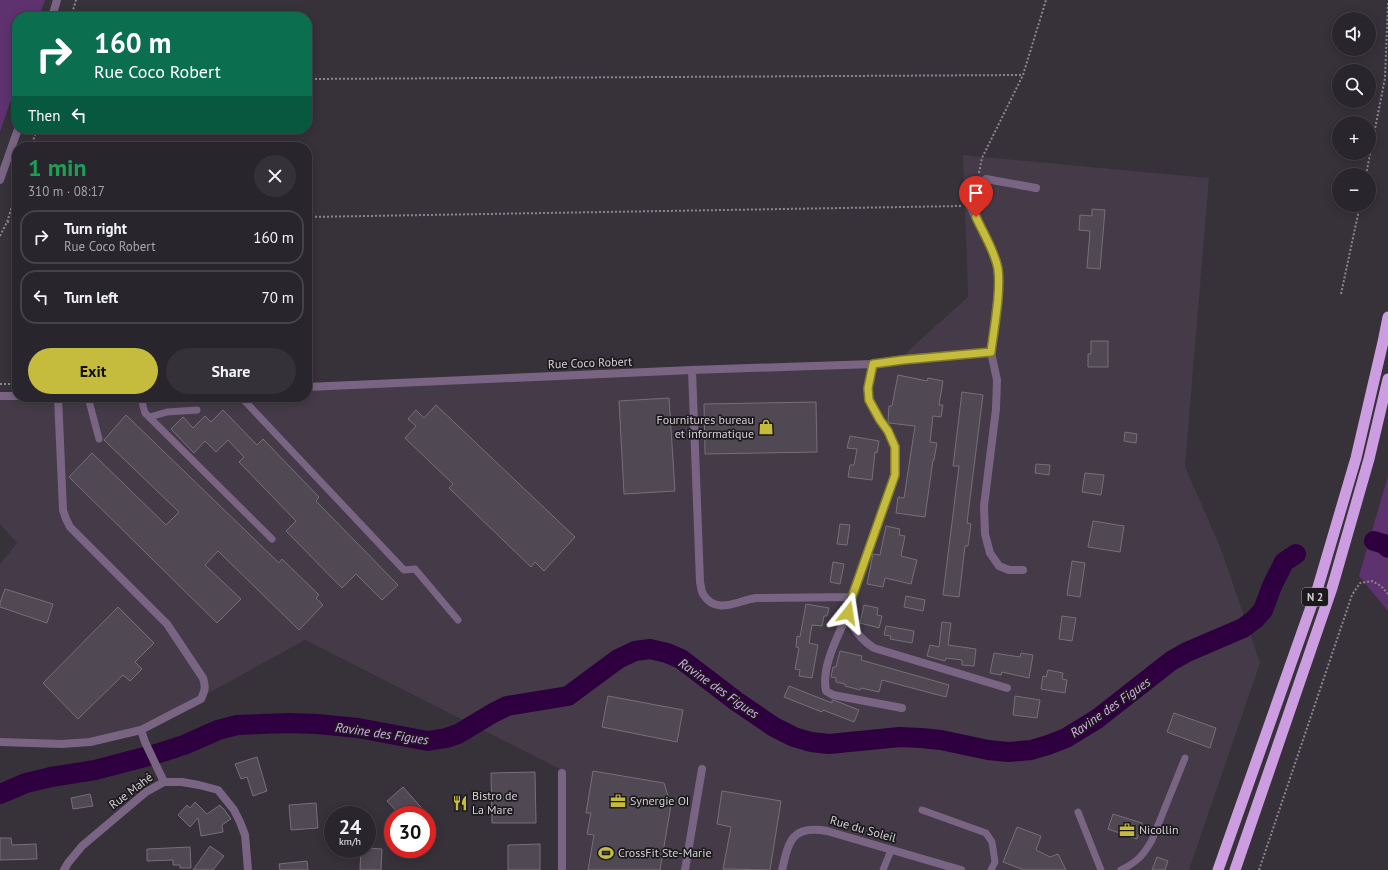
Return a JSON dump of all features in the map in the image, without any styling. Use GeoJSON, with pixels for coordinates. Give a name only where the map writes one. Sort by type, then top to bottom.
{"type":"FeatureCollection","features":[{"type":"Feature","properties":{"kind":"highway","name":"N 2"},"geometry":{"type":"LineString","coordinates":[[1218,870],[1318,588],[1356,458],[1388,317]]}},
{"type":"Feature","properties":{"kind":"highway","name":"N 2"},"geometry":{"type":"LineString","coordinates":[[1235,870],[1332,588],[1369,458],[1388,379]]}},
{"type":"Feature","properties":{"kind":"street"},"geometry":{"type":"LineString","coordinates":[[53,12],[57,0]]}},
{"type":"Feature","properties":{"kind":"street"},"geometry":{"type":"LineString","coordinates":[[0,180],[12,146]]}},
{"type":"Feature","properties":{"kind":"street"},"geometry":{"type":"LineString","coordinates":[[1023,570],[1009,570],[999,566],[990,553],[985,534],[984,506],[996,409],[997,380],[991,352],[999,284],[998,267],[992,251],[970,206],[971,195],[976,186],[986,180],[1036,188]]}},
{"type":"Feature","properties":{"kind":"street","name":"Rue Coco Robert"},"geometry":{"type":"LineString","coordinates":[[312,387],[692,370],[873,364],[991,352]]}},
{"type":"Feature","properties":{"kind":"street"},"geometry":{"type":"LineString","coordinates":[[873,364],[868,388],[869,400],[877,416],[888,431],[895,447],[895,475],[852,597],[848,613],[837,637],[824,681],[826,691],[833,696],[902,708]]}},
{"type":"Feature","properties":{"kind":"street"},"geometry":{"type":"LineString","coordinates":[[692,370],[700,582],[703,594],[710,601],[719,606],[728,606],[747,599],[756,598],[852,597]]}},
{"type":"Feature","properties":{"kind":"street"},"geometry":{"type":"LineString","coordinates":[[0,396],[12,396]]}},
{"type":"Feature","properties":{"kind":"street"},"geometry":{"type":"LineString","coordinates":[[0,742],[62,744],[90,742],[141,730],[200,699],[205,691],[203,678],[167,624],[70,527],[63,510],[58,402]]}},
{"type":"Feature","properties":{"kind":"street"},"geometry":{"type":"LineString","coordinates":[[848,613],[857,634],[874,648],[1007,688]]}},
{"type":"Feature","properties":{"kind":"street"},"geometry":{"type":"LineString","coordinates":[[141,730],[158,773],[164,782]]}},
{"type":"Feature","properties":{"kind":"street"},"geometry":{"type":"LineString","coordinates":[[685,870],[702,769]]}},
{"type":"Feature","properties":{"kind":"street"},"geometry":{"type":"LineString","coordinates":[[562,773],[562,870]]}},
{"type":"Feature","properties":{"kind":"street","name":"Rue Mahé"},"geometry":{"type":"LineString","coordinates":[[64,870],[82,846],[146,792],[164,782],[182,782],[218,790],[234,810],[245,835],[248,870]]}},
{"type":"Feature","properties":{"kind":"street","name":"Rue du Soleil"},"geometry":{"type":"LineString","coordinates":[[782,870],[791,841],[798,833],[812,829],[827,831],[961,870]]}},
{"type":"Feature","properties":{"kind":"lane"},"geometry":{"type":"LineString","coordinates":[[89,402],[99,439]]}},
{"type":"Feature","properties":{"kind":"lane"},"geometry":{"type":"LineString","coordinates":[[143,402],[145,413],[272,539]]}},
{"type":"Feature","properties":{"kind":"lane"},"geometry":{"type":"LineString","coordinates":[[246,402],[404,570],[415,569],[458,620]]}},
{"type":"Feature","properties":{"kind":"lane"},"geometry":{"type":"LineString","coordinates":[[150,417],[167,412],[197,410]]}},
{"type":"Feature","properties":{"kind":"lane"},"geometry":{"type":"LineString","coordinates":[[1121,870],[1135,863],[1145,853],[1152,840],[1185,758]]}},
{"type":"Feature","properties":{"kind":"lane"},"geometry":{"type":"LineString","coordinates":[[922,810],[986,833],[992,842],[995,862],[991,870]]}},
{"type":"Feature","properties":{"kind":"lane"},"geometry":{"type":"LineString","coordinates":[[1078,812],[1101,870]]}},
{"type":"Feature","properties":{"kind":"lane"},"geometry":{"type":"LineString","coordinates":[[883,870],[891,850]]}},
{"type":"Feature","properties":{"kind":"path"},"geometry":{"type":"LineString","coordinates":[[72,12],[76,0]]}},
{"type":"Feature","properties":{"kind":"path"},"geometry":{"type":"LineString","coordinates":[[976,186],[982,158],[1023,75],[1046,0]]}},
{"type":"Feature","properties":{"kind":"path"},"geometry":{"type":"LineString","coordinates":[[1367,168],[1385,78],[1388,3]]}},
{"type":"Feature","properties":{"kind":"path"},"geometry":{"type":"LineString","coordinates":[[312,79],[1023,75]]}},
{"type":"Feature","properties":{"kind":"path"},"geometry":{"type":"LineString","coordinates":[[0,236],[7,222],[12,206]]}},
{"type":"Feature","properties":{"kind":"path"},"geometry":{"type":"LineString","coordinates":[[312,217],[970,206]]}},
{"type":"Feature","properties":{"kind":"path"},"geometry":{"type":"LineString","coordinates":[[1341,294],[1359,212]]}},
{"type":"Feature","properties":{"kind":"path"},"geometry":{"type":"LineString","coordinates":[[7,222],[12,222]]}},
{"type":"Feature","properties":{"kind":"path"},"geometry":{"type":"LineString","coordinates":[[0,384],[12,384]]}},
{"type":"Feature","properties":{"kind":"path"},"geometry":{"type":"LineString","coordinates":[[1260,870],[1352,595],[1360,583],[1372,581],[1381,586],[1388,594]]}},
{"type":"Feature","properties":{"kind":"shaded area"},"geometry":{"type":"Polygon","coordinates":[[[0,0],[45,0],[41,12],[12,12],[12,97],[0,132],[0,0]]]}},
{"type":"Feature","properties":{"kind":"shaded area"},"geometry":{"type":"Polygon","coordinates":[[[963,155],[1209,178],[1185,467],[1221,549],[1260,663],[1189,870],[561,870],[560,769],[305,640],[141,730],[90,742],[0,742],[0,564],[17,543],[0,524],[0,396],[12,396],[12,402],[312,402],[312,385],[903,360],[909,350],[968,297],[963,155]]]}},
{"type":"Feature","properties":{"kind":"shaded area"},"geometry":{"type":"Polygon","coordinates":[[[1388,476],[1388,611],[1359,576],[1388,476]]]}},
{"type":"Feature","properties":{"kind":"building"},"geometry":{"type":"Polygon","coordinates":[[[1092,209],[1105,210],[1100,269],[1087,268],[1090,231],[1079,230],[1080,215],[1092,216],[1092,209]]]}},
{"type":"Feature","properties":{"kind":"building"},"geometry":{"type":"Polygon","coordinates":[[[1091,341],[1108,341],[1108,367],[1088,367],[1088,354],[1091,354],[1091,341]]]}},
{"type":"Feature","properties":{"kind":"building"},"geometry":{"type":"Polygon","coordinates":[[[898,375],[927,381],[928,378],[943,381],[939,405],[943,405],[941,417],[933,416],[930,442],[937,443],[933,460],[925,517],[896,513],[898,497],[904,498],[915,426],[889,423],[888,421],[889,406],[892,406],[898,375]]]}},
{"type":"Feature","properties":{"kind":"building"},"geometry":{"type":"Polygon","coordinates":[[[962,392],[983,395],[967,523],[971,524],[968,546],[965,546],[959,597],[943,595],[959,466],[953,466],[962,392]]]}},
{"type":"Feature","properties":{"kind":"building"},"geometry":{"type":"Polygon","coordinates":[[[669,398],[675,491],[624,494],[619,401],[669,398]]]}},
{"type":"Feature","properties":{"kind":"building"},"geometry":{"type":"Polygon","coordinates":[[[816,402],[817,452],[705,454],[704,404],[816,402]]]}},
{"type":"Feature","properties":{"kind":"building"},"geometry":{"type":"Polygon","coordinates":[[[436,405],[575,537],[544,571],[535,562],[531,567],[449,488],[453,484],[405,438],[416,426],[408,419],[416,410],[424,418],[436,405]]]}},
{"type":"Feature","properties":{"kind":"building"},"geometry":{"type":"Polygon","coordinates":[[[223,410],[257,445],[263,439],[319,497],[316,501],[398,585],[382,600],[356,574],[342,588],[286,531],[296,521],[239,462],[244,457],[228,440],[216,452],[205,441],[194,453],[171,429],[183,417],[193,428],[205,416],[211,422],[223,410]]]}},
{"type":"Feature","properties":{"kind":"building"},"geometry":{"type":"Polygon","coordinates":[[[126,415],[279,563],[282,559],[319,595],[316,598],[323,605],[299,630],[218,551],[205,565],[241,599],[217,623],[69,477],[92,453],[166,525],[179,512],[104,440],[126,415]]]}},
{"type":"Feature","properties":{"kind":"building"},"geometry":{"type":"Polygon","coordinates":[[[1125,432],[1137,434],[1136,443],[1124,441],[1125,432]]]}},
{"type":"Feature","properties":{"kind":"building"},"geometry":{"type":"Polygon","coordinates":[[[850,436],[879,441],[877,453],[875,452],[872,480],[848,477],[850,465],[854,465],[857,449],[847,448],[850,436]]]}},
{"type":"Feature","properties":{"kind":"building"},"geometry":{"type":"Polygon","coordinates":[[[1036,464],[1050,465],[1049,475],[1035,473],[1036,464]]]}},
{"type":"Feature","properties":{"kind":"building"},"geometry":{"type":"Polygon","coordinates":[[[1085,473],[1104,475],[1101,495],[1082,492],[1085,473]]]}},
{"type":"Feature","properties":{"kind":"building"},"geometry":{"type":"Polygon","coordinates":[[[1093,521],[1124,526],[1120,552],[1088,547],[1093,521]]]}},
{"type":"Feature","properties":{"kind":"building"},"geometry":{"type":"Polygon","coordinates":[[[840,524],[850,525],[847,545],[837,544],[840,524]]]}},
{"type":"Feature","properties":{"kind":"building"},"geometry":{"type":"Polygon","coordinates":[[[886,526],[900,529],[899,535],[905,536],[901,556],[917,560],[911,584],[885,578],[883,587],[867,584],[873,554],[880,555],[886,526]]]}},
{"type":"Feature","properties":{"kind":"building"},"geometry":{"type":"Polygon","coordinates":[[[1072,561],[1085,563],[1080,597],[1067,595],[1072,561]]]}},
{"type":"Feature","properties":{"kind":"building"},"geometry":{"type":"Polygon","coordinates":[[[833,562],[844,564],[840,584],[830,582],[833,562]]]}},
{"type":"Feature","properties":{"kind":"building"},"geometry":{"type":"Polygon","coordinates":[[[5,589],[53,604],[47,623],[0,607],[5,589]]]}},
{"type":"Feature","properties":{"kind":"building"},"geometry":{"type":"Polygon","coordinates":[[[906,596],[925,600],[923,611],[904,607],[906,596]]]}},
{"type":"Feature","properties":{"kind":"building"},"geometry":{"type":"Polygon","coordinates":[[[806,604],[829,608],[827,616],[824,616],[822,626],[812,625],[809,643],[818,645],[812,678],[799,676],[800,670],[795,669],[799,648],[796,647],[797,636],[800,637],[806,604]]]}},
{"type":"Feature","properties":{"kind":"building"},"geometry":{"type":"Polygon","coordinates":[[[864,605],[878,608],[877,615],[882,616],[879,628],[860,623],[864,605]]]}},
{"type":"Feature","properties":{"kind":"building"},"geometry":{"type":"Polygon","coordinates":[[[118,607],[154,643],[135,662],[142,669],[130,681],[123,675],[78,719],[43,683],[118,607]]]}},
{"type":"Feature","properties":{"kind":"building"},"geometry":{"type":"Polygon","coordinates":[[[1062,616],[1076,618],[1072,641],[1059,639],[1062,616]]]}},
{"type":"Feature","properties":{"kind":"building"},"geometry":{"type":"Polygon","coordinates":[[[942,622],[951,623],[948,645],[976,649],[974,666],[962,665],[962,660],[946,658],[945,661],[927,656],[930,645],[939,647],[942,622]]]}},
{"type":"Feature","properties":{"kind":"building"},"geometry":{"type":"Polygon","coordinates":[[[886,626],[914,631],[912,643],[890,639],[891,636],[884,635],[886,626]]]}},
{"type":"Feature","properties":{"kind":"building"},"geometry":{"type":"Polygon","coordinates":[[[840,651],[862,656],[861,660],[949,685],[946,697],[882,680],[879,692],[861,688],[860,690],[845,686],[845,684],[836,682],[836,678],[831,677],[833,667],[836,667],[840,651]]]}},
{"type":"Feature","properties":{"kind":"building"},"geometry":{"type":"Polygon","coordinates":[[[994,653],[1020,657],[1021,653],[1033,655],[1029,678],[1002,672],[1001,675],[990,673],[994,653]]]}},
{"type":"Feature","properties":{"kind":"building"},"geometry":{"type":"Polygon","coordinates":[[[1048,670],[1063,673],[1062,679],[1067,680],[1065,693],[1041,689],[1043,676],[1046,677],[1048,670]]]}},
{"type":"Feature","properties":{"kind":"building"},"geometry":{"type":"Polygon","coordinates":[[[789,686],[832,703],[832,700],[859,710],[854,722],[823,710],[822,712],[784,697],[789,686]]]}},
{"type":"Feature","properties":{"kind":"building"},"geometry":{"type":"Polygon","coordinates":[[[608,696],[683,710],[677,742],[602,727],[608,696]]]}},
{"type":"Feature","properties":{"kind":"building"},"geometry":{"type":"Polygon","coordinates":[[[1015,696],[1040,700],[1037,718],[1013,715],[1015,696]]]}},
{"type":"Feature","properties":{"kind":"building"},"geometry":{"type":"Polygon","coordinates":[[[1174,713],[1216,728],[1210,748],[1167,732],[1174,713]]]}},
{"type":"Feature","properties":{"kind":"building"},"geometry":{"type":"Polygon","coordinates":[[[257,757],[267,791],[253,796],[247,777],[241,779],[235,764],[257,757]]]}},
{"type":"Feature","properties":{"kind":"building"},"geometry":{"type":"Polygon","coordinates":[[[593,771],[664,783],[671,805],[660,870],[588,870],[594,835],[587,834],[591,813],[586,813],[593,771]]]}},
{"type":"Feature","properties":{"kind":"building"},"geometry":{"type":"Polygon","coordinates":[[[535,772],[536,823],[492,823],[491,773],[535,772]]]}},
{"type":"Feature","properties":{"kind":"building"},"geometry":{"type":"Polygon","coordinates":[[[403,787],[420,806],[392,806],[387,801],[403,787]]]}},
{"type":"Feature","properties":{"kind":"building"},"geometry":{"type":"Polygon","coordinates":[[[722,791],[781,801],[770,870],[723,869],[731,827],[717,824],[722,791]]]}},
{"type":"Feature","properties":{"kind":"building"},"geometry":{"type":"Polygon","coordinates":[[[90,794],[93,806],[73,809],[71,798],[90,794]]]}},
{"type":"Feature","properties":{"kind":"building"},"geometry":{"type":"Polygon","coordinates":[[[195,802],[207,814],[220,805],[223,808],[231,819],[222,825],[223,832],[201,836],[198,818],[190,827],[178,815],[187,805],[190,808],[195,802]]]}},
{"type":"Feature","properties":{"kind":"building"},"geometry":{"type":"Polygon","coordinates":[[[316,803],[318,828],[291,830],[289,805],[316,803]]]}},
{"type":"Feature","properties":{"kind":"building"},"geometry":{"type":"Polygon","coordinates":[[[1113,814],[1142,823],[1137,839],[1108,829],[1113,814]]]}},
{"type":"Feature","properties":{"kind":"building"},"geometry":{"type":"Polygon","coordinates":[[[1017,827],[1041,836],[1036,850],[1050,857],[1058,854],[1066,870],[1024,870],[1003,862],[1017,827]]]}},
{"type":"Feature","properties":{"kind":"building"},"geometry":{"type":"Polygon","coordinates":[[[0,838],[11,838],[12,845],[36,844],[37,859],[0,860],[0,838]]]}},
{"type":"Feature","properties":{"kind":"building"},"geometry":{"type":"Polygon","coordinates":[[[540,844],[540,870],[508,870],[508,845],[540,844]]]}},
{"type":"Feature","properties":{"kind":"building"},"geometry":{"type":"Polygon","coordinates":[[[210,846],[224,856],[213,870],[193,870],[210,846]]]}},
{"type":"Feature","properties":{"kind":"building"},"geometry":{"type":"Polygon","coordinates":[[[190,847],[191,868],[180,868],[180,865],[173,865],[173,860],[147,861],[147,849],[190,847]]]}},
{"type":"Feature","properties":{"kind":"building"},"geometry":{"type":"Polygon","coordinates":[[[376,849],[382,849],[381,870],[360,870],[361,858],[376,858],[376,849]]]}},
{"type":"Feature","properties":{"kind":"building"},"geometry":{"type":"Polygon","coordinates":[[[1157,857],[1168,861],[1165,870],[1152,870],[1157,857]]]}},
{"type":"Feature","properties":{"kind":"building"},"geometry":{"type":"Polygon","coordinates":[[[307,861],[308,870],[280,870],[279,864],[307,861]]]}},
{"type":"Feature","properties":{"kind":"waterway","name":"Ravine des Figues"},"geometry":{"type":"LineString","coordinates":[[1374,541],[1384,544],[1388,548]]}},
{"type":"Feature","properties":{"kind":"waterway","name":"Ravine des Figues"},"geometry":{"type":"LineString","coordinates":[[0,794],[26,783],[51,777],[95,770],[156,754],[184,745],[218,730],[237,725],[289,723],[317,724],[358,728],[428,741],[446,738],[458,734],[507,706],[568,696],[618,659],[635,651],[650,649],[667,653],[681,659],[736,701],[774,727],[794,737],[811,742],[829,744],[900,737],[941,740],[988,750],[1009,752],[1031,750],[1066,738],[1097,719],[1171,661],[1187,652],[1243,628],[1255,619],[1263,610],[1272,586],[1284,562],[1296,554]]}},
{"type":"Feature","properties":{"kind":"place","name":"Fournitures bureau et informatique"},"geometry":{"type":"Point","coordinates":[766,427]}},
{"type":"Feature","properties":{"kind":"place","name":"Synergie OI"},"geometry":{"type":"Point","coordinates":[618,801]}},
{"type":"Feature","properties":{"kind":"place","name":"Bistro de La Mare"},"geometry":{"type":"Point","coordinates":[460,803]}},
{"type":"Feature","properties":{"kind":"place","name":"Nicollin"},"geometry":{"type":"Point","coordinates":[1127,830]}},
{"type":"Feature","properties":{"kind":"place","name":"CrossFit Ste-Marie"},"geometry":{"type":"Point","coordinates":[606,853]}},
{"type":"Feature","properties":{"kind":"route"},"geometry":{"type":"LineString","coordinates":[[848,613],[852,597],[895,475],[895,447],[888,431],[874,412],[869,400],[868,388],[873,364],[991,352],[999,284],[998,267],[976,217]]}}]}
